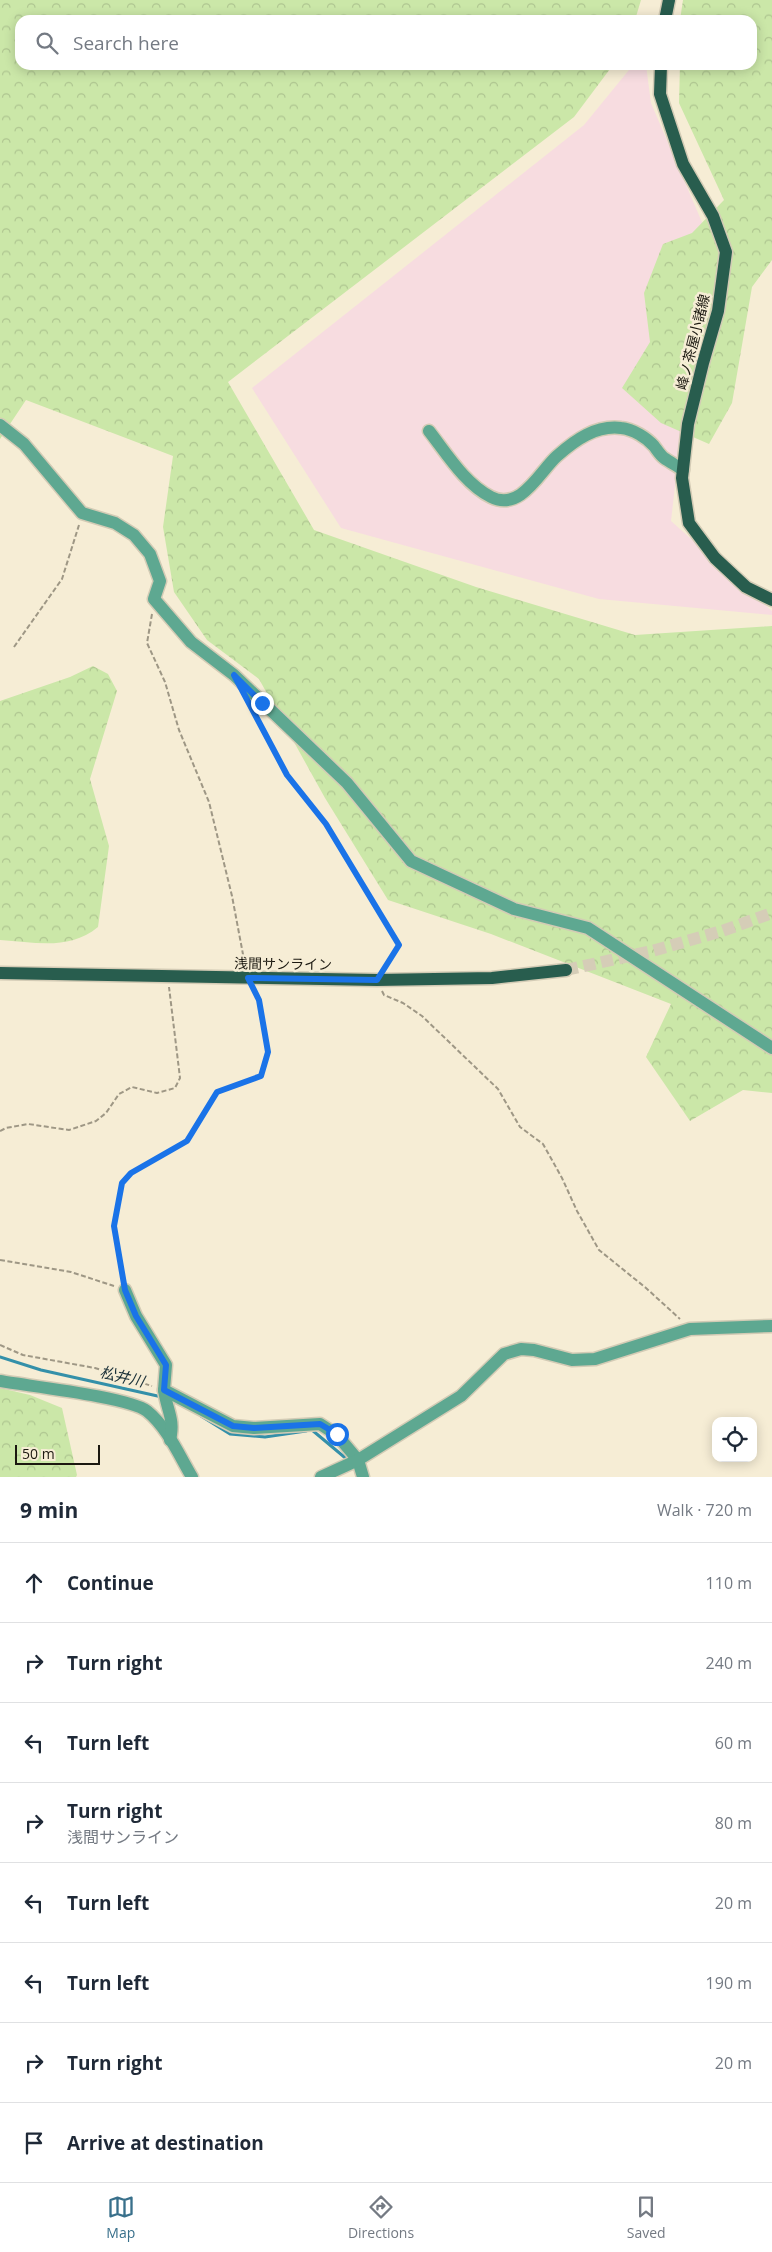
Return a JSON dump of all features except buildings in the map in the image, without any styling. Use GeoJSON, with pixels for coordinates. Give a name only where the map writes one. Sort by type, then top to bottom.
{"type":"FeatureCollection","features":[{"type":"Feature","properties":{"kind":"main road"},"geometry":{"type":"LineString","coordinates":[[666,15],[669,0]]}},
{"type":"Feature","properties":{"kind":"main road","name":"峰ノ茶屋小諸線"},"geometry":{"type":"LineString","coordinates":[[661,70],[660,94],[684,164],[713,216],[726,252],[718,311],[688,424],[682,478],[689,523],[715,558],[746,587],[772,600]]}},
{"type":"Feature","properties":{"kind":"main road","name":"浅間サンライン"},"geometry":{"type":"LineString","coordinates":[[0,973],[377,980],[492,978],[566,970]]}},
{"type":"Feature","properties":{"kind":"street"},"geometry":{"type":"LineString","coordinates":[[0,425],[24,444],[82,513],[115,523],[134,535],[150,554],[160,581],[154,599],[191,642],[234,675],[347,783],[411,861],[514,909],[588,928],[772,1048]]}},
{"type":"Feature","properties":{"kind":"street"},"geometry":{"type":"LineString","coordinates":[[429,431],[464,475],[478,488],[497,499],[516,498],[534,484],[556,457],[583,436],[598,430],[621,428],[635,432],[652,444],[662,457],[683,470]]}},
{"type":"Feature","properties":{"kind":"street"},"geometry":{"type":"LineString","coordinates":[[125,1290],[136,1316],[166,1365],[164,1390],[166,1406],[174,1425],[170,1440]]}},
{"type":"Feature","properties":{"kind":"street"},"geometry":{"type":"LineString","coordinates":[[321,1477],[358,1460],[461,1396],[504,1354],[522,1349],[534,1350],[572,1360],[595,1359],[690,1329],[772,1326]]}},
{"type":"Feature","properties":{"kind":"street"},"geometry":{"type":"LineString","coordinates":[[0,1381],[122,1401],[145,1409],[158,1422],[192,1477]]}},
{"type":"Feature","properties":{"kind":"street"},"geometry":{"type":"LineString","coordinates":[[164,1390],[233,1426],[254,1428],[320,1424],[337,1434],[358,1460],[363,1477]]}},
{"type":"Feature","properties":{"kind":"path"},"geometry":{"type":"LineString","coordinates":[[14,647],[62,579],[82,513]]}},
{"type":"Feature","properties":{"kind":"path"},"geometry":{"type":"LineString","coordinates":[[0,1260],[71,1272],[125,1290],[114,1226],[122,1183],[131,1173],[187,1141],[217,1092],[261,1076],[268,1052],[259,1000],[248,978],[232,896],[209,802],[179,730],[165,682],[147,643],[154,599]]}},
{"type":"Feature","properties":{"kind":"path"},"geometry":{"type":"LineString","coordinates":[[252,708],[287,775],[326,824],[399,945],[377,980],[384,995],[403,1003],[422,1016],[498,1089],[520,1127],[543,1144],[599,1250],[646,1288],[690,1329]]}},
{"type":"Feature","properties":{"kind":"path"},"geometry":{"type":"LineString","coordinates":[[0,1131],[28,1124],[69,1130],[96,1121],[106,1113],[119,1094],[132,1087],[157,1093],[175,1088],[180,1078],[168,977]]}},
{"type":"Feature","properties":{"kind":"path"},"geometry":{"type":"LineString","coordinates":[[0,1345],[23,1355],[95,1368],[164,1390]]}},
{"type":"Feature","properties":{"kind":"shaded area"},"geometry":{"type":"Polygon","coordinates":[[[629,70],[647,70],[651,103],[716,255],[689,364],[671,521],[772,611],[772,615],[599,599],[341,528],[252,388],[584,125],[629,70]]]}},
{"type":"Feature","properties":{"kind":"green space"},"geometry":{"type":"Polygon","coordinates":[[[0,0],[641,0],[636,15],[15,15],[15,70],[609,70],[574,117],[228,382],[314,530],[476,587],[635,635],[772,626],[772,1093],[743,1090],[690,1121],[646,1057],[671,1004],[491,934],[388,900],[325,798],[259,679],[207,640],[174,592],[163,527],[173,456],[26,400],[0,439],[0,0]]]}},
{"type":"Feature","properties":{"kind":"green space"},"geometry":{"type":"Polygon","coordinates":[[[683,0],[772,0],[772,260],[752,287],[732,403],[709,444],[661,423],[622,388],[650,342],[644,293],[663,244],[692,233],[724,200],[679,103],[680,70],[757,70],[757,15],[681,15],[683,0]]]}},
{"type":"Feature","properties":{"kind":"green space"},"geometry":{"type":"Polygon","coordinates":[[[93,666],[108,674],[117,691],[90,779],[109,846],[98,927],[87,935],[63,942],[39,943],[0,940],[0,701],[70,677],[93,666]]]}},
{"type":"Feature","properties":{"kind":"green space"},"geometry":{"type":"Polygon","coordinates":[[[0,1388],[30,1395],[62,1408],[76,1477],[0,1477],[0,1388]]]}},
{"type":"Feature","properties":{"kind":"waterway","name":"松井川"},"geometry":{"type":"LineString","coordinates":[[0,1357],[41,1370],[162,1397]]}},
{"type":"Feature","properties":{"kind":"waterway","name":"松井川"},"geometry":{"type":"LineString","coordinates":[[201,1416],[230,1434],[265,1437],[306,1431]]}},
{"type":"Feature","properties":{"kind":"waterway","name":"松井川"},"geometry":{"type":"LineString","coordinates":[[312,1430],[349,1461]]}},
{"type":"Feature","properties":{"kind":"tunnel"},"geometry":{"type":"LineString","coordinates":[[566,970],[652,951],[722,931],[772,913]]}},
{"type":"Feature","properties":{"kind":"route"},"geometry":{"type":"LineString","coordinates":[[262,703],[234,675],[287,775],[326,824],[399,945],[377,980],[248,978],[259,1000],[268,1052],[261,1076],[217,1092],[187,1141],[131,1173],[122,1183],[114,1226],[125,1290],[136,1316],[166,1365],[164,1390],[233,1426],[254,1428],[320,1424],[337,1434]]}}]}
